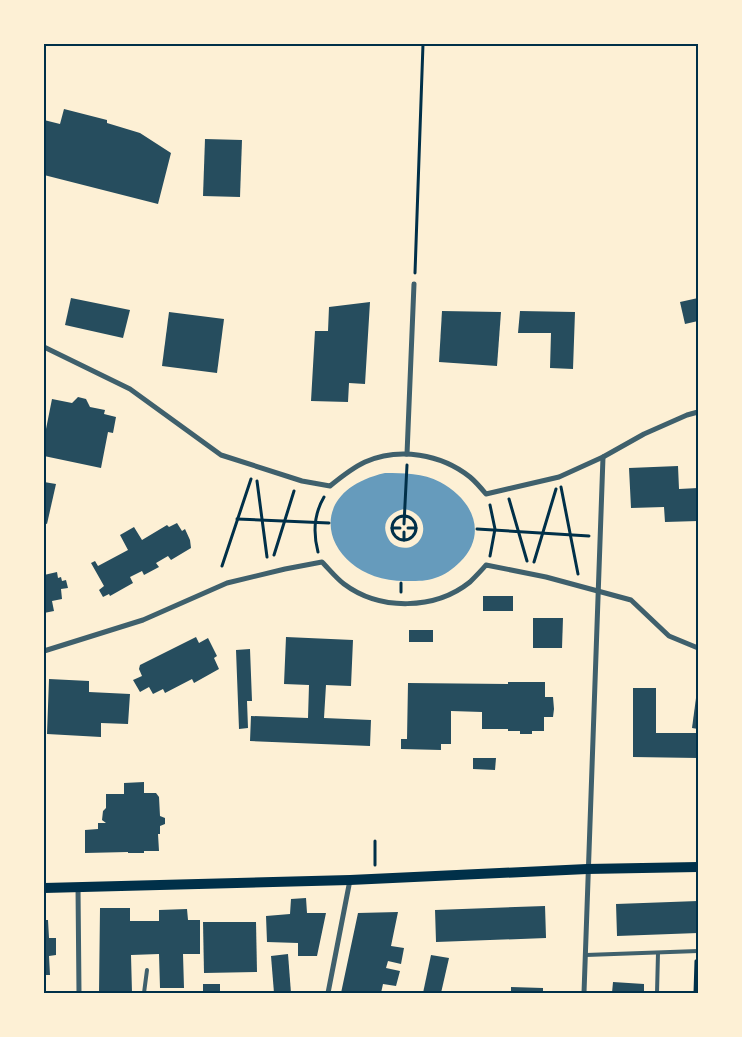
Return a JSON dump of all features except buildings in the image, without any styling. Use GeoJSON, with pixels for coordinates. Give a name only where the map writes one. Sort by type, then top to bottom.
{"type":"FeatureCollection","features":[{"type":"Feature","properties":{"kind":"main road"},"geometry":{"type":"LineString","coordinates":[[44,888],[350,880],[698,867]]}},
{"type":"Feature","properties":{"kind":"street"},"geometry":{"type":"LineString","coordinates":[[407,454],[414,284]]}},
{"type":"Feature","properties":{"kind":"street"},"geometry":{"type":"LineString","coordinates":[[44,347],[130,389],[221,455],[298,480],[330,486],[347,472],[365,462],[386,456],[407,454],[430,457],[451,465],[470,477],[486,494],[559,477],[603,457],[644,434],[698,412]]}},
{"type":"Feature","properties":{"kind":"street"},"geometry":{"type":"LineString","coordinates":[[584,993],[603,457]]}},
{"type":"Feature","properties":{"kind":"street"},"geometry":{"type":"LineString","coordinates":[[44,651],[143,620],[227,583],[322,562],[344,584],[372,598],[402,604],[426,602],[448,595],[469,582],[486,565],[530,574],[631,600],[669,636],[698,648]]}},
{"type":"Feature","properties":{"kind":"street"},"geometry":{"type":"LineString","coordinates":[[328,993],[350,880]]}},
{"type":"Feature","properties":{"kind":"street"},"geometry":{"type":"LineString","coordinates":[[78,887],[79,993]]}},
{"type":"Feature","properties":{"kind":"lane"},"geometry":{"type":"LineString","coordinates":[[586,954],[697,951]]}},
{"type":"Feature","properties":{"kind":"lane"},"geometry":{"type":"LineString","coordinates":[[657,993],[658,952]]}},
{"type":"Feature","properties":{"kind":"lane"},"geometry":{"type":"LineString","coordinates":[[144,993],[147,970]]}},
{"type":"Feature","properties":{"kind":"path"},"geometry":{"type":"LineString","coordinates":[[414,284],[424,44]]}},
{"type":"Feature","properties":{"kind":"path"},"geometry":{"type":"LineString","coordinates":[[404,524],[406,472]]}},
{"type":"Feature","properties":{"kind":"path"},"geometry":{"type":"LineString","coordinates":[[530,574],[559,477]]}},
{"type":"Feature","properties":{"kind":"path"},"geometry":{"type":"LineString","coordinates":[[559,477],[581,586]]}},
{"type":"Feature","properties":{"kind":"path"},"geometry":{"type":"LineString","coordinates":[[222,566],[251,479]]}},
{"type":"Feature","properties":{"kind":"path"},"geometry":{"type":"LineString","coordinates":[[274,555],[298,480]]}},
{"type":"Feature","properties":{"kind":"path"},"geometry":{"type":"LineString","coordinates":[[257,481],[264,520],[267,557]]}},
{"type":"Feature","properties":{"kind":"path"},"geometry":{"type":"LineString","coordinates":[[322,562],[316,543],[315,523],[320,503],[330,486]]}},
{"type":"Feature","properties":{"kind":"path"},"geometry":{"type":"LineString","coordinates":[[506,489],[530,574]]}},
{"type":"Feature","properties":{"kind":"path"},"geometry":{"type":"LineString","coordinates":[[486,494],[492,511],[495,529],[492,548],[486,565]]}},
{"type":"Feature","properties":{"kind":"path"},"geometry":{"type":"LineString","coordinates":[[404,514],[412,520],[416,528]]}},
{"type":"Feature","properties":{"kind":"path"},"geometry":{"type":"LineString","coordinates":[[392,528],[396,520],[404,514]]}},
{"type":"Feature","properties":{"kind":"path"},"geometry":{"type":"LineString","coordinates":[[237,519],[329,523]]}},
{"type":"Feature","properties":{"kind":"path"},"geometry":{"type":"LineString","coordinates":[[392,528],[400,528]]}},
{"type":"Feature","properties":{"kind":"path"},"geometry":{"type":"LineString","coordinates":[[392,528],[396,536],[404,540]]}},
{"type":"Feature","properties":{"kind":"path"},"geometry":{"type":"LineString","coordinates":[[408,528],[416,528]]}},
{"type":"Feature","properties":{"kind":"path"},"geometry":{"type":"LineString","coordinates":[[404,540],[412,536],[416,528]]}},
{"type":"Feature","properties":{"kind":"path"},"geometry":{"type":"LineString","coordinates":[[477,529],[600,536]]}},
{"type":"Feature","properties":{"kind":"path"},"geometry":{"type":"LineString","coordinates":[[404,532],[404,540]]}},
{"type":"Feature","properties":{"kind":"path"},"geometry":{"type":"LineString","coordinates":[[401,583],[401,589]]}},
{"type":"Feature","properties":{"kind":"path"},"geometry":{"type":"LineString","coordinates":[[375,842],[375,869]]}},
{"type":"Feature","properties":{"kind":"path"},"geometry":{"type":"LineString","coordinates":[[695,993],[697,951]]}},
{"type":"Feature","properties":{"kind":"water"},"geometry":{"type":"Polygon","coordinates":[[[385,473],[420,475],[440,482],[461,498],[473,517],[475,528],[474,540],[469,551],[449,572],[426,580],[409,581],[381,578],[359,568],[342,554],[332,536],[331,517],[339,499],[356,484],[385,473]],[[404,509],[400,510],[392,514],[387,520],[386,533],[394,545],[408,548],[415,545],[420,539],[423,525],[420,518],[414,512],[404,509]]]}}]}
